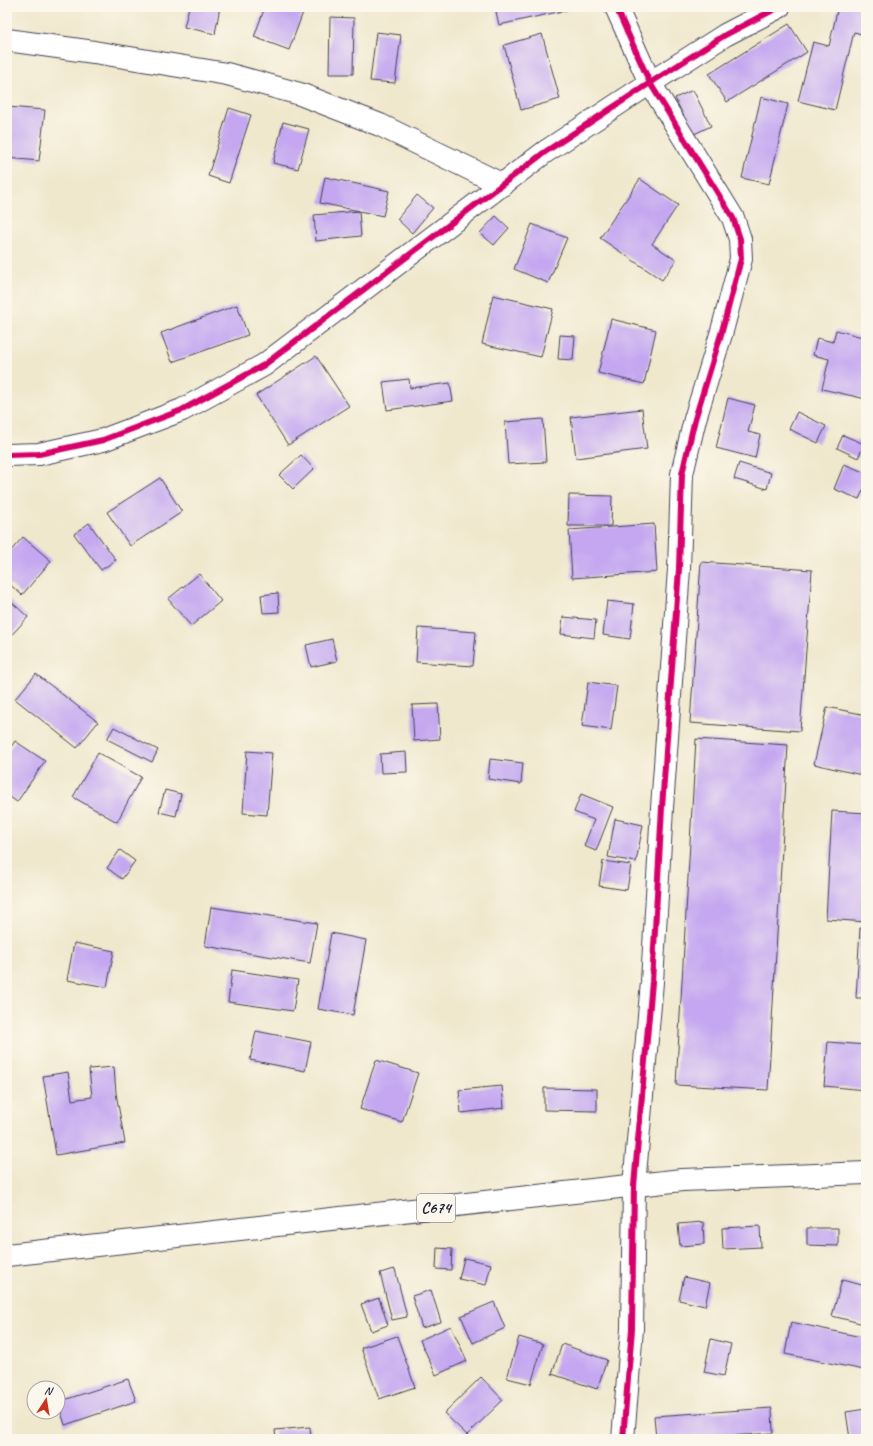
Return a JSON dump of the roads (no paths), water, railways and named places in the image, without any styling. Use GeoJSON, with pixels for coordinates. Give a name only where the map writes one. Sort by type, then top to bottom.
{"type":"FeatureCollection","features":[{"type":"Feature","properties":{"kind":"street"},"geometry":{"type":"LineString","coordinates":[[616,7],[650,83],[733,218],[740,239],[741,259],[722,331],[695,419],[682,474],[679,569],[662,808],[652,982],[634,1186],[632,1329],[623,1439]]}},
{"type":"Feature","properties":{"kind":"street"},"geometry":{"type":"LineString","coordinates":[[7,455],[39,454],[103,440],[182,410],[264,365],[546,152],[725,35],[779,7]]}},
{"type":"Feature","properties":{"kind":"street"},"geometry":{"type":"LineString","coordinates":[[7,40],[94,52],[227,74],[292,92],[380,125],[503,184]]}},
{"type":"Feature","properties":{"kind":"street","name":"C674"},"geometry":{"type":"LineString","coordinates":[[7,1255],[682,1180],[866,1173]]}}]}
